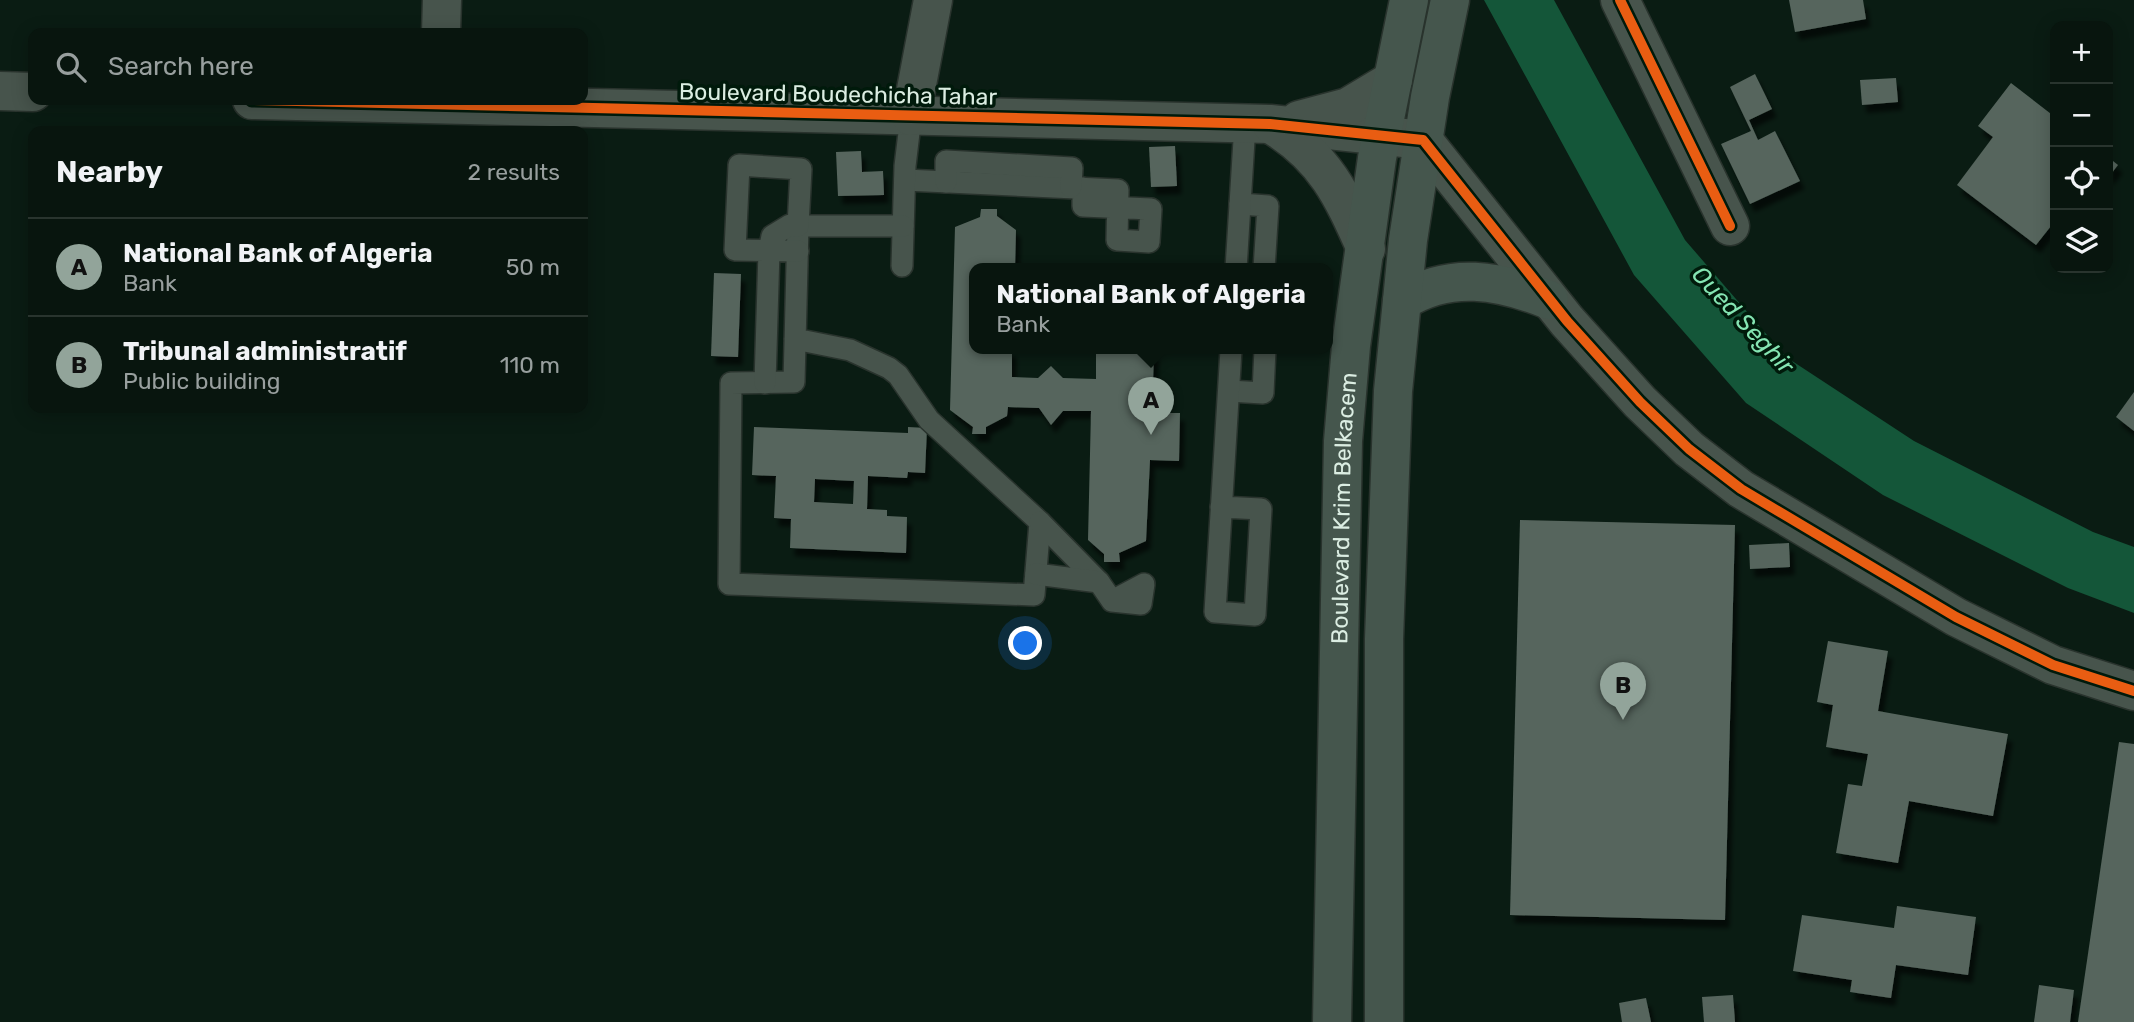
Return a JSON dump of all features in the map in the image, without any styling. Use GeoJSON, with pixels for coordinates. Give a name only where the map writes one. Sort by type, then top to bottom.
{"type":"FeatureCollection","features":[{"type":"Feature","properties":{"kind":"main road","name":"Boulevard Krim Belkacem"},"geometry":{"type":"LineString","coordinates":[[1332,1022],[1343,441],[1351,346],[1382,136],[1409,0]]}},
{"type":"Feature","properties":{"kind":"main road","name":"Boulevard Krim Belkacem"},"geometry":{"type":"LineString","coordinates":[[1384,1022],[1384,639],[1393,391],[1408,240],[1430,97],[1450,0]]}},
{"type":"Feature","properties":{"kind":"main road"},"geometry":{"type":"LineString","coordinates":[[1402,301],[1439,283],[1476,281],[1513,285],[1549,300]]}},
{"type":"Feature","properties":{"kind":"street"},"geometry":{"type":"LineString","coordinates":[[441,28],[442,0]]}},
{"type":"Feature","properties":{"kind":"street"},"geometry":{"type":"LineString","coordinates":[[911,116],[933,0]]}},
{"type":"Feature","properties":{"kind":"street"},"geometry":{"type":"LineString","coordinates":[[1620,0],[1730,226]]}},
{"type":"Feature","properties":{"kind":"street","name":"Boulevard Boudechicha Tahar"},"geometry":{"type":"LineString","coordinates":[[1258,124],[1322,116],[1371,95],[1395,76]]}},
{"type":"Feature","properties":{"kind":"street"},"geometry":{"type":"LineString","coordinates":[[0,91],[28,92]]}},
{"type":"Feature","properties":{"kind":"street","name":"Boulevard Boudechicha Tahar"},"geometry":{"type":"LineString","coordinates":[[510,105],[1258,124],[1423,140]]}},
{"type":"Feature","properties":{"kind":"street"},"geometry":{"type":"LineString","coordinates":[[1258,124],[1296,140],[1329,174],[1346,202],[1366,249]]}},
{"type":"Feature","properties":{"kind":"street"},"geometry":{"type":"LineString","coordinates":[[1423,140],[1549,300],[1640,402],[1689,449],[1741,489],[1956,617],[2053,666],[2134,691]]}},
{"type":"Feature","properties":{"kind":"lane"},"geometry":{"type":"LineString","coordinates":[[902,266],[905,180],[911,116]]}},
{"type":"Feature","properties":{"kind":"lane"},"geometry":{"type":"LineString","coordinates":[[1236,263],[1240,204],[1258,124]]}},
{"type":"Feature","properties":{"kind":"lane"},"geometry":{"type":"LineString","coordinates":[[905,180],[946,182],[946,161],[1072,168],[1083,206],[1118,208]]}},
{"type":"Feature","properties":{"kind":"lane"},"geometry":{"type":"LineString","coordinates":[[797,251],[735,250],[738,165],[801,169],[794,382],[731,383],[729,584],[1034,594],[1040,522]]}},
{"type":"Feature","properties":{"kind":"lane"},"geometry":{"type":"LineString","coordinates":[[1240,204],[1268,206],[1264,263]]}},
{"type":"Feature","properties":{"kind":"lane"},"geometry":{"type":"LineString","coordinates":[[765,383],[769,251],[772,236],[790,225],[903,226]]}},
{"type":"Feature","properties":{"kind":"lane"},"geometry":{"type":"LineString","coordinates":[[795,339],[850,350],[898,375],[929,420],[1040,522],[1099,582],[1112,601]]}},
{"type":"Feature","properties":{"kind":"lane"},"geometry":{"type":"LineString","coordinates":[[1221,507],[1261,509],[1255,614],[1215,612],[1221,507],[1229,391],[1231,354]]}},
{"type":"Feature","properties":{"kind":"lane"},"geometry":{"type":"LineString","coordinates":[[1229,391],[1263,393],[1265,354]]}},
{"type":"Feature","properties":{"kind":"lane"},"geometry":{"type":"LineString","coordinates":[[1036,574],[1099,582]]}},
{"type":"Feature","properties":{"kind":"water","name":"Oued Seghir"},"geometry":{"type":"Polygon","coordinates":[[[1484,0],[1554,0],[1685,240],[1786,357],[1914,441],[2093,532],[2134,547],[2134,613],[2068,588],[1883,495],[1746,403],[1634,275],[1484,0]]]}},
{"type":"Feature","properties":{"kind":"building"},"geometry":{"type":"Polygon","coordinates":[[[1789,0],[1863,0],[1866,19],[1795,32],[1789,0]]]}},
{"type":"Feature","properties":{"kind":"building"},"geometry":{"type":"Polygon","coordinates":[[[1755,74],[1772,109],[1749,120],[1758,140],[1775,131],[1800,181],[1750,204],[1721,144],[1751,131],[1730,87],[1755,74]]]}},
{"type":"Feature","properties":{"kind":"building"},"geometry":{"type":"Polygon","coordinates":[[[1896,78],[1898,102],[1862,105],[1860,80],[1896,78]]]}},
{"type":"Feature","properties":{"kind":"building"},"geometry":{"type":"Polygon","coordinates":[[[2011,83],[2050,113],[2050,227],[2036,245],[1957,185],[1993,137],[1978,126],[2011,83]]]}},
{"type":"Feature","properties":{"kind":"building"},"geometry":{"type":"Polygon","coordinates":[[[1175,146],[1177,186],[1151,187],[1149,147],[1175,146]]]}},
{"type":"Feature","properties":{"kind":"building"},"geometry":{"type":"Polygon","coordinates":[[[861,151],[862,172],[883,171],[884,195],[838,196],[836,152],[861,151]]]}},
{"type":"Feature","properties":{"kind":"building"},"geometry":{"type":"Polygon","coordinates":[[[981,209],[997,209],[997,216],[1016,230],[1015,263],[969,263],[969,354],[1012,354],[1012,377],[1038,378],[1051,366],[1063,378],[1096,379],[1096,354],[1154,354],[1152,413],[1180,413],[1179,461],[1150,460],[1146,541],[1119,553],[1120,562],[1104,562],[1104,554],[1088,540],[1091,411],[1063,411],[1051,425],[1039,408],[1008,407],[1007,416],[986,427],[986,434],[972,434],[973,427],[950,410],[955,227],[980,217],[981,209]]]}},
{"type":"Feature","properties":{"kind":"building"},"geometry":{"type":"Polygon","coordinates":[[[714,273],[741,274],[738,357],[711,356],[714,273]]]}},
{"type":"Feature","properties":{"kind":"building"},"geometry":{"type":"Polygon","coordinates":[[[2134,392],[2134,431],[2116,417],[2134,392]]]}},
{"type":"Feature","properties":{"kind":"building"},"geometry":{"type":"Polygon","coordinates":[[[754,427],[908,433],[908,427],[927,428],[925,473],[908,472],[907,478],[868,476],[867,509],[887,510],[887,516],[907,517],[906,553],[790,548],[791,519],[774,518],[776,476],[752,475],[754,427]],[[815,479],[814,502],[853,504],[854,481],[815,479]]]}},
{"type":"Feature","properties":{"kind":"building"},"geometry":{"type":"Polygon","coordinates":[[[1520,520],[1735,525],[1725,920],[1510,915],[1520,520]]]}},
{"type":"Feature","properties":{"kind":"building"},"geometry":{"type":"Polygon","coordinates":[[[1789,543],[1790,567],[1750,569],[1749,545],[1789,543]]]}},
{"type":"Feature","properties":{"kind":"building"},"geometry":{"type":"Polygon","coordinates":[[[1828,641],[1888,651],[1878,711],[2008,734],[1993,816],[1909,801],[1898,863],[1836,853],[1848,784],[1862,786],[1868,754],[1826,747],[1833,705],[1817,702],[1828,641]]]}},
{"type":"Feature","properties":{"kind":"building"},"geometry":{"type":"Polygon","coordinates":[[[2119,742],[2134,744],[2134,1022],[2078,1022],[2119,742]]]}},
{"type":"Feature","properties":{"kind":"building"},"geometry":{"type":"Polygon","coordinates":[[[1897,906],[1976,917],[1968,975],[1896,965],[1891,998],[1850,992],[1852,980],[1793,971],[1802,915],[1894,928],[1897,906]]]}},
{"type":"Feature","properties":{"kind":"building"},"geometry":{"type":"Polygon","coordinates":[[[2039,985],[2074,990],[2070,1022],[2034,1022],[2039,985]]]}},
{"type":"Feature","properties":{"kind":"building"},"geometry":{"type":"Polygon","coordinates":[[[1733,995],[1735,1022],[1704,1022],[1702,997],[1733,995]]]}},
{"type":"Feature","properties":{"kind":"building"},"geometry":{"type":"Polygon","coordinates":[[[1646,998],[1651,1022],[1622,1022],[1619,1003],[1646,998]]]}},
{"type":"Feature","properties":{"kind":"cycle path"},"geometry":{"type":"LineString","coordinates":[[1620,0],[1730,226]]}},
{"type":"Feature","properties":{"kind":"cycle path"},"geometry":{"type":"LineString","coordinates":[[464,105],[1270,124],[1423,140],[1567,321],[1640,402],[1689,449],[1741,489],[1956,617],[2053,665],[2134,691]]}},
{"type":"Feature","properties":{"kind":"place","name":"National Bank of Algeria"},"geometry":{"type":"Point","coordinates":[1151,435]}},
{"type":"Feature","properties":{"kind":"place","name":"Tribunal administratif"},"geometry":{"type":"Point","coordinates":[1623,720]}}]}
